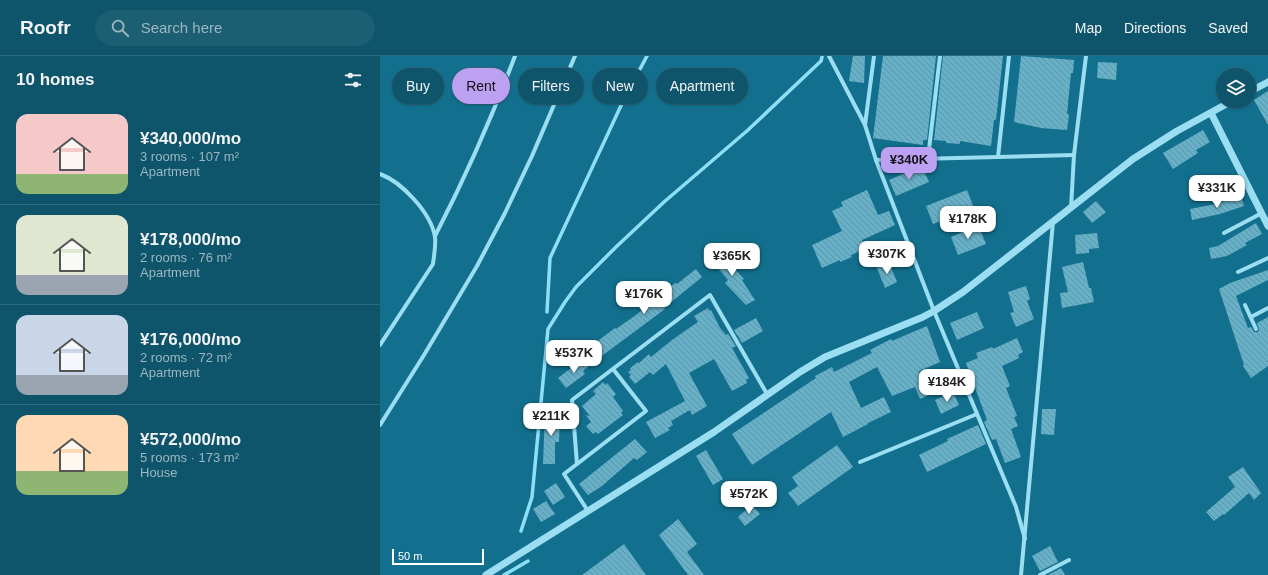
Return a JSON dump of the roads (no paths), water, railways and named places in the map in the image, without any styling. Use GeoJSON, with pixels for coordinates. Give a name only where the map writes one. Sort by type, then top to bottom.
{"type":"FeatureCollection","features":[{"type":"Feature","properties":{"kind":"street"},"geometry":{"type":"LineString","coordinates":[[435,236],[456,195],[516,56]]}},
{"type":"Feature","properties":{"kind":"street"},"geometry":{"type":"LineString","coordinates":[[380,424],[424,355],[477,266],[505,213],[532,156],[575,56]]}},
{"type":"Feature","properties":{"kind":"street"},"geometry":{"type":"LineString","coordinates":[[829,56],[865,125],[876,160],[934,311],[1016,507],[1025,539]]}},
{"type":"Feature","properties":{"kind":"street"},"geometry":{"type":"LineString","coordinates":[[865,125],[874,56]]}},
{"type":"Feature","properties":{"kind":"street"},"geometry":{"type":"LineString","coordinates":[[928,158],[940,56]]}},
{"type":"Feature","properties":{"kind":"street"},"geometry":{"type":"LineString","coordinates":[[998,157],[1010,56]]}},
{"type":"Feature","properties":{"kind":"street"},"geometry":{"type":"LineString","coordinates":[[1070,208],[1074,155],[1086,56]]}},
{"type":"Feature","properties":{"kind":"street"},"geometry":{"type":"LineString","coordinates":[[1256,88],[1268,82]]}},
{"type":"Feature","properties":{"kind":"street"},"geometry":{"type":"LineString","coordinates":[[486,575],[714,432],[767,394],[825,357],[934,311],[963,292],[1105,180],[1151,147],[1219,108]]}},
{"type":"Feature","properties":{"kind":"street"},"geometry":{"type":"LineString","coordinates":[[1211,112],[1268,226]]}},
{"type":"Feature","properties":{"kind":"street"},"geometry":{"type":"LineString","coordinates":[[876,160],[1074,155]]}},
{"type":"Feature","properties":{"kind":"street"},"geometry":{"type":"LineString","coordinates":[[380,174],[400,186],[416,202],[431,222],[435,236],[433,264],[380,345]]}},
{"type":"Feature","properties":{"kind":"street"},"geometry":{"type":"LineString","coordinates":[[1224,233],[1262,213]]}},
{"type":"Feature","properties":{"kind":"street"},"geometry":{"type":"LineString","coordinates":[[1021,575],[1053,221]]}},
{"type":"Feature","properties":{"kind":"street"},"geometry":{"type":"LineString","coordinates":[[1238,272],[1268,258]]}},
{"type":"Feature","properties":{"kind":"street"},"geometry":{"type":"LineString","coordinates":[[577,464],[572,400],[710,295],[767,394]]}},
{"type":"Feature","properties":{"kind":"street"},"geometry":{"type":"LineString","coordinates":[[1246,305],[1256,328]]}},
{"type":"Feature","properties":{"kind":"street"},"geometry":{"type":"LineString","coordinates":[[1251,317],[1268,308]]}},
{"type":"Feature","properties":{"kind":"street"},"geometry":{"type":"LineString","coordinates":[[588,511],[564,474],[646,411],[612,369]]}},
{"type":"Feature","properties":{"kind":"street"},"geometry":{"type":"LineString","coordinates":[[860,462],[977,414]]}},
{"type":"Feature","properties":{"kind":"street"},"geometry":{"type":"LineString","coordinates":[[1040,575],[1070,560]]}},
{"type":"Feature","properties":{"kind":"waterway"},"geometry":{"type":"LineString","coordinates":[[547,312],[550,258],[625,97],[647,56]]}},
{"type":"Feature","properties":{"kind":"waterway"},"geometry":{"type":"LineString","coordinates":[[521,531],[532,497],[548,329],[565,302],[576,287],[616,247],[664,202],[748,130],[821,61],[822,57]]}},
{"type":"Feature","properties":{"kind":"waterway"},"geometry":{"type":"LineString","coordinates":[[504,575],[528,561]]}}]}
